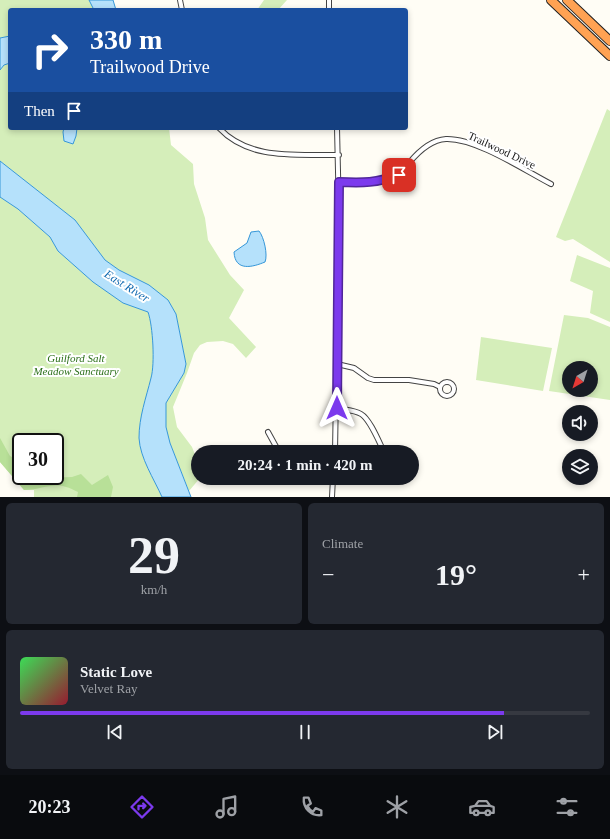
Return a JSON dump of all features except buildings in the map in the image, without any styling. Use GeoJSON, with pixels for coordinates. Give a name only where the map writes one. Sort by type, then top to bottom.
{"type":"FeatureCollection","features":[{"type":"Feature","properties":{"kind":"highway"},"geometry":{"type":"LineString","coordinates":[[551,0],[610,56]]}},
{"type":"Feature","properties":{"kind":"highway"},"geometry":{"type":"LineString","coordinates":[[567,0],[610,40]]}},
{"type":"Feature","properties":{"kind":"street"},"geometry":{"type":"LineString","coordinates":[[221,130],[236,143],[252,150],[270,154],[339,155]]}},
{"type":"Feature","properties":{"kind":"street"},"geometry":{"type":"LineString","coordinates":[[335,445],[339,182],[338,130]]}},
{"type":"Feature","properties":{"kind":"street","name":"Trailwood Drive"},"geometry":{"type":"LineString","coordinates":[[339,182],[369,183],[382,181],[399,175],[415,155],[430,144],[445,139],[463,141],[491,152],[551,184]]}},
{"type":"Feature","properties":{"kind":"street"},"geometry":{"type":"LineString","coordinates":[[337,364],[354,368],[368,378],[374,380],[409,380],[440,387]]}},
{"type":"Feature","properties":{"kind":"street"},"geometry":{"type":"LineString","coordinates":[[337,408],[363,415],[380,445]]}},
{"type":"Feature","properties":{"kind":"street"},"geometry":{"type":"LineString","coordinates":[[268,432],[275,445]]}},
{"type":"Feature","properties":{"kind":"street"},"geometry":{"type":"LineString","coordinates":[[332,497],[333,485]]}},
{"type":"Feature","properties":{"kind":"green space"},"geometry":{"type":"Polygon","coordinates":[[[0,0],[89,0],[93,8],[8,8],[8,36],[0,38],[0,0]]]}},
{"type":"Feature","properties":{"kind":"green space"},"geometry":{"type":"Polygon","coordinates":[[[264,0],[287,0],[280,8],[258,8],[264,0]]]}},
{"type":"Feature","properties":{"kind":"green space"},"geometry":{"type":"Polygon","coordinates":[[[8,64],[8,130],[64,130],[63,132],[76,136],[77,130],[169,130],[171,145],[193,164],[194,184],[205,218],[208,240],[230,275],[244,290],[229,318],[256,347],[246,358],[233,344],[223,341],[207,342],[200,345],[194,353],[173,407],[177,427],[191,446],[191,485],[194,485],[189,491],[170,443],[166,427],[166,403],[184,373],[186,364],[176,314],[168,300],[149,285],[119,270],[105,260],[75,220],[0,161],[0,70],[4,65],[8,64]]]}},
{"type":"Feature","properties":{"kind":"green space"},"geometry":{"type":"Polygon","coordinates":[[[607,109],[610,111],[610,262],[573,239],[565,241],[556,237],[607,109]]]}},
{"type":"Feature","properties":{"kind":"green space","name":"Guilford Salt Meadow Sanctuary"},"geometry":{"type":"Polygon","coordinates":[[[0,197],[18,209],[50,237],[58,251],[93,282],[123,303],[148,312],[152,335],[153,363],[151,378],[140,423],[139,438],[145,461],[162,497],[34,497],[34,490],[24,490],[20,485],[64,485],[64,433],[12,433],[12,476],[0,462],[0,197]]]}},
{"type":"Feature","properties":{"kind":"green space"},"geometry":{"type":"Polygon","coordinates":[[[577,255],[610,268],[610,322],[590,313],[593,291],[570,281],[577,255]]]}},
{"type":"Feature","properties":{"kind":"green space"},"geometry":{"type":"Polygon","coordinates":[[[564,315],[588,318],[610,327],[610,400],[590,397],[598,397],[598,361],[562,361],[562,393],[549,391],[564,315]]]}},
{"type":"Feature","properties":{"kind":"green space"},"geometry":{"type":"Polygon","coordinates":[[[481,337],[552,348],[543,391],[476,380],[481,337]]]}},
{"type":"Feature","properties":{"kind":"green space"},"geometry":{"type":"Polygon","coordinates":[[[0,438],[12,457],[12,476],[0,462],[0,438]]]}},
{"type":"Feature","properties":{"kind":"green space"},"geometry":{"type":"Polygon","coordinates":[[[81,474],[92,485],[108,475],[113,487],[111,497],[77,497],[78,492],[57,485],[64,485],[64,477],[72,477],[81,474]]]}},
{"type":"Feature","properties":{"kind":"green space"},"geometry":{"type":"Polygon","coordinates":[[[20,485],[57,485],[32,489],[24,490],[20,485]]]}},
{"type":"Feature","properties":{"kind":"water"},"geometry":{"type":"Polygon","coordinates":[[[89,0],[113,0],[115,8],[93,8],[89,0]]]}},
{"type":"Feature","properties":{"kind":"water"},"geometry":{"type":"Polygon","coordinates":[[[8,36],[8,64],[4,65],[0,70],[0,38],[8,36]]]}},
{"type":"Feature","properties":{"kind":"water"},"geometry":{"type":"Polygon","coordinates":[[[64,130],[77,130],[73,144],[64,141],[64,130]]]}},
{"type":"Feature","properties":{"kind":"water","name":"East River"},"geometry":{"type":"Polygon","coordinates":[[[0,161],[75,220],[105,260],[119,270],[149,285],[168,300],[176,314],[186,364],[184,373],[166,403],[166,427],[170,443],[191,497],[162,497],[148,468],[140,446],[140,423],[153,364],[152,335],[148,312],[123,303],[93,282],[58,251],[50,237],[18,209],[0,197],[0,161]]]}},
{"type":"Feature","properties":{"kind":"water"},"geometry":{"type":"Polygon","coordinates":[[[259,231],[265,246],[265,262],[250,266],[241,265],[235,258],[234,252],[247,243],[251,232],[259,231]]]}},
{"type":"Feature","properties":{"kind":"route"},"geometry":{"type":"LineString","coordinates":[[337,408],[337,255],[339,182],[369,183],[382,181],[399,175]]}}]}
